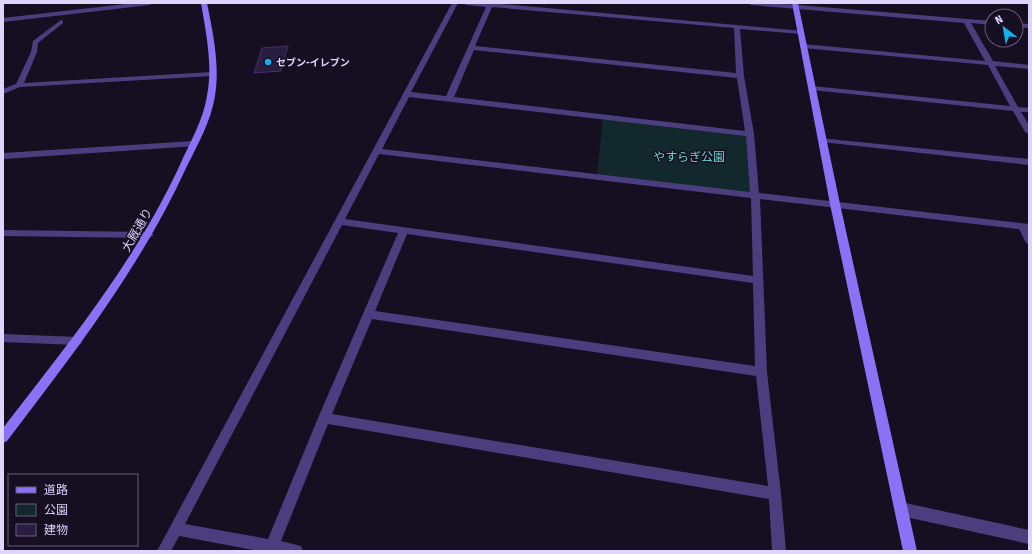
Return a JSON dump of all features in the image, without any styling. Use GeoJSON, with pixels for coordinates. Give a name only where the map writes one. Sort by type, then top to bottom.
{"type":"FeatureCollection","features":[{"type":"Feature","properties":{"kind":"street"},"geometry":{"type":"LineString","coordinates":[[3,20],[150,3]]}},
{"type":"Feature","properties":{"kind":"street","name":"大厩通り"},"geometry":{"type":"LineString","coordinates":[[3,437],[115,289],[150,235],[176,186],[204,118],[210,96],[212,74],[210,39],[204,3]]}},
{"type":"Feature","properties":{"kind":"street"},"geometry":{"type":"LineString","coordinates":[[164,551],[455,3]]}},
{"type":"Feature","properties":{"kind":"street"},"geometry":{"type":"LineString","coordinates":[[466,3],[801,32]]}},
{"type":"Feature","properties":{"kind":"street"},"geometry":{"type":"LineString","coordinates":[[751,3],[795,5],[984,22]]}},
{"type":"Feature","properties":{"kind":"street"},"geometry":{"type":"LineString","coordinates":[[449,99],[490,5]]}},
{"type":"Feature","properties":{"kind":"street"},"geometry":{"type":"LineString","coordinates":[[795,5],[835,204],[910,551]]}},
{"type":"Feature","properties":{"kind":"street"},"geometry":{"type":"LineString","coordinates":[[966,20],[1029,132]]}},
{"type":"Feature","properties":{"kind":"street"},"geometry":{"type":"LineString","coordinates":[[19,85],[34,52],[35,42],[61,22]]}},
{"type":"Feature","properties":{"kind":"street"},"geometry":{"type":"LineString","coordinates":[[737,26],[740,76],[750,134],[761,372],[775,494],[779,551]]}},
{"type":"Feature","properties":{"kind":"street"},"geometry":{"type":"LineString","coordinates":[[803,46],[1029,67]]}},
{"type":"Feature","properties":{"kind":"street"},"geometry":{"type":"LineString","coordinates":[[471,48],[740,76]]}},
{"type":"Feature","properties":{"kind":"street"},"geometry":{"type":"LineString","coordinates":[[3,92],[19,85],[212,74]]}},
{"type":"Feature","properties":{"kind":"street"},"geometry":{"type":"LineString","coordinates":[[812,88],[1029,110]]}},
{"type":"Feature","properties":{"kind":"street"},"geometry":{"type":"LineString","coordinates":[[406,94],[750,134]]}},
{"type":"Feature","properties":{"kind":"street"},"geometry":{"type":"LineString","coordinates":[[822,140],[1029,162]]}},
{"type":"Feature","properties":{"kind":"street"},"geometry":{"type":"LineString","coordinates":[[3,156],[194,144]]}},
{"type":"Feature","properties":{"kind":"street"},"geometry":{"type":"LineString","coordinates":[[376,151],[1026,226],[1029,242]]}},
{"type":"Feature","properties":{"kind":"street"},"geometry":{"type":"LineString","coordinates":[[339,221],[757,280]]}},
{"type":"Feature","properties":{"kind":"street"},"geometry":{"type":"LineString","coordinates":[[272,546],[324,418],[404,230]]}},
{"type":"Feature","properties":{"kind":"street"},"geometry":{"type":"LineString","coordinates":[[3,233],[150,235]]}},
{"type":"Feature","properties":{"kind":"street"},"geometry":{"type":"LineString","coordinates":[[368,314],[761,372]]}},
{"type":"Feature","properties":{"kind":"street"},"geometry":{"type":"LineString","coordinates":[[3,338],[77,341]]}},
{"type":"Feature","properties":{"kind":"street"},"geometry":{"type":"LineString","coordinates":[[324,418],[775,494]]}},
{"type":"Feature","properties":{"kind":"street"},"geometry":{"type":"LineString","coordinates":[[901,509],[1029,537]]}},
{"type":"Feature","properties":{"kind":"street"},"geometry":{"type":"LineString","coordinates":[[175,529],[296,551]]}},
{"type":"Feature","properties":{"kind":"green space","name":"やすらぎ公園"},"geometry":{"type":"Polygon","coordinates":[[[603,117],[750,134],[755,195],[597,176],[603,117]]]}},
{"type":"Feature","properties":{"kind":"building"},"geometry":{"type":"Polygon","coordinates":[[[288,46],[281,71],[254,73],[262,48],[288,46]]]}},
{"type":"Feature","properties":{"kind":"place","name":"セブン-イレブン"},"geometry":{"type":"Point","coordinates":[268,62]}}]}
